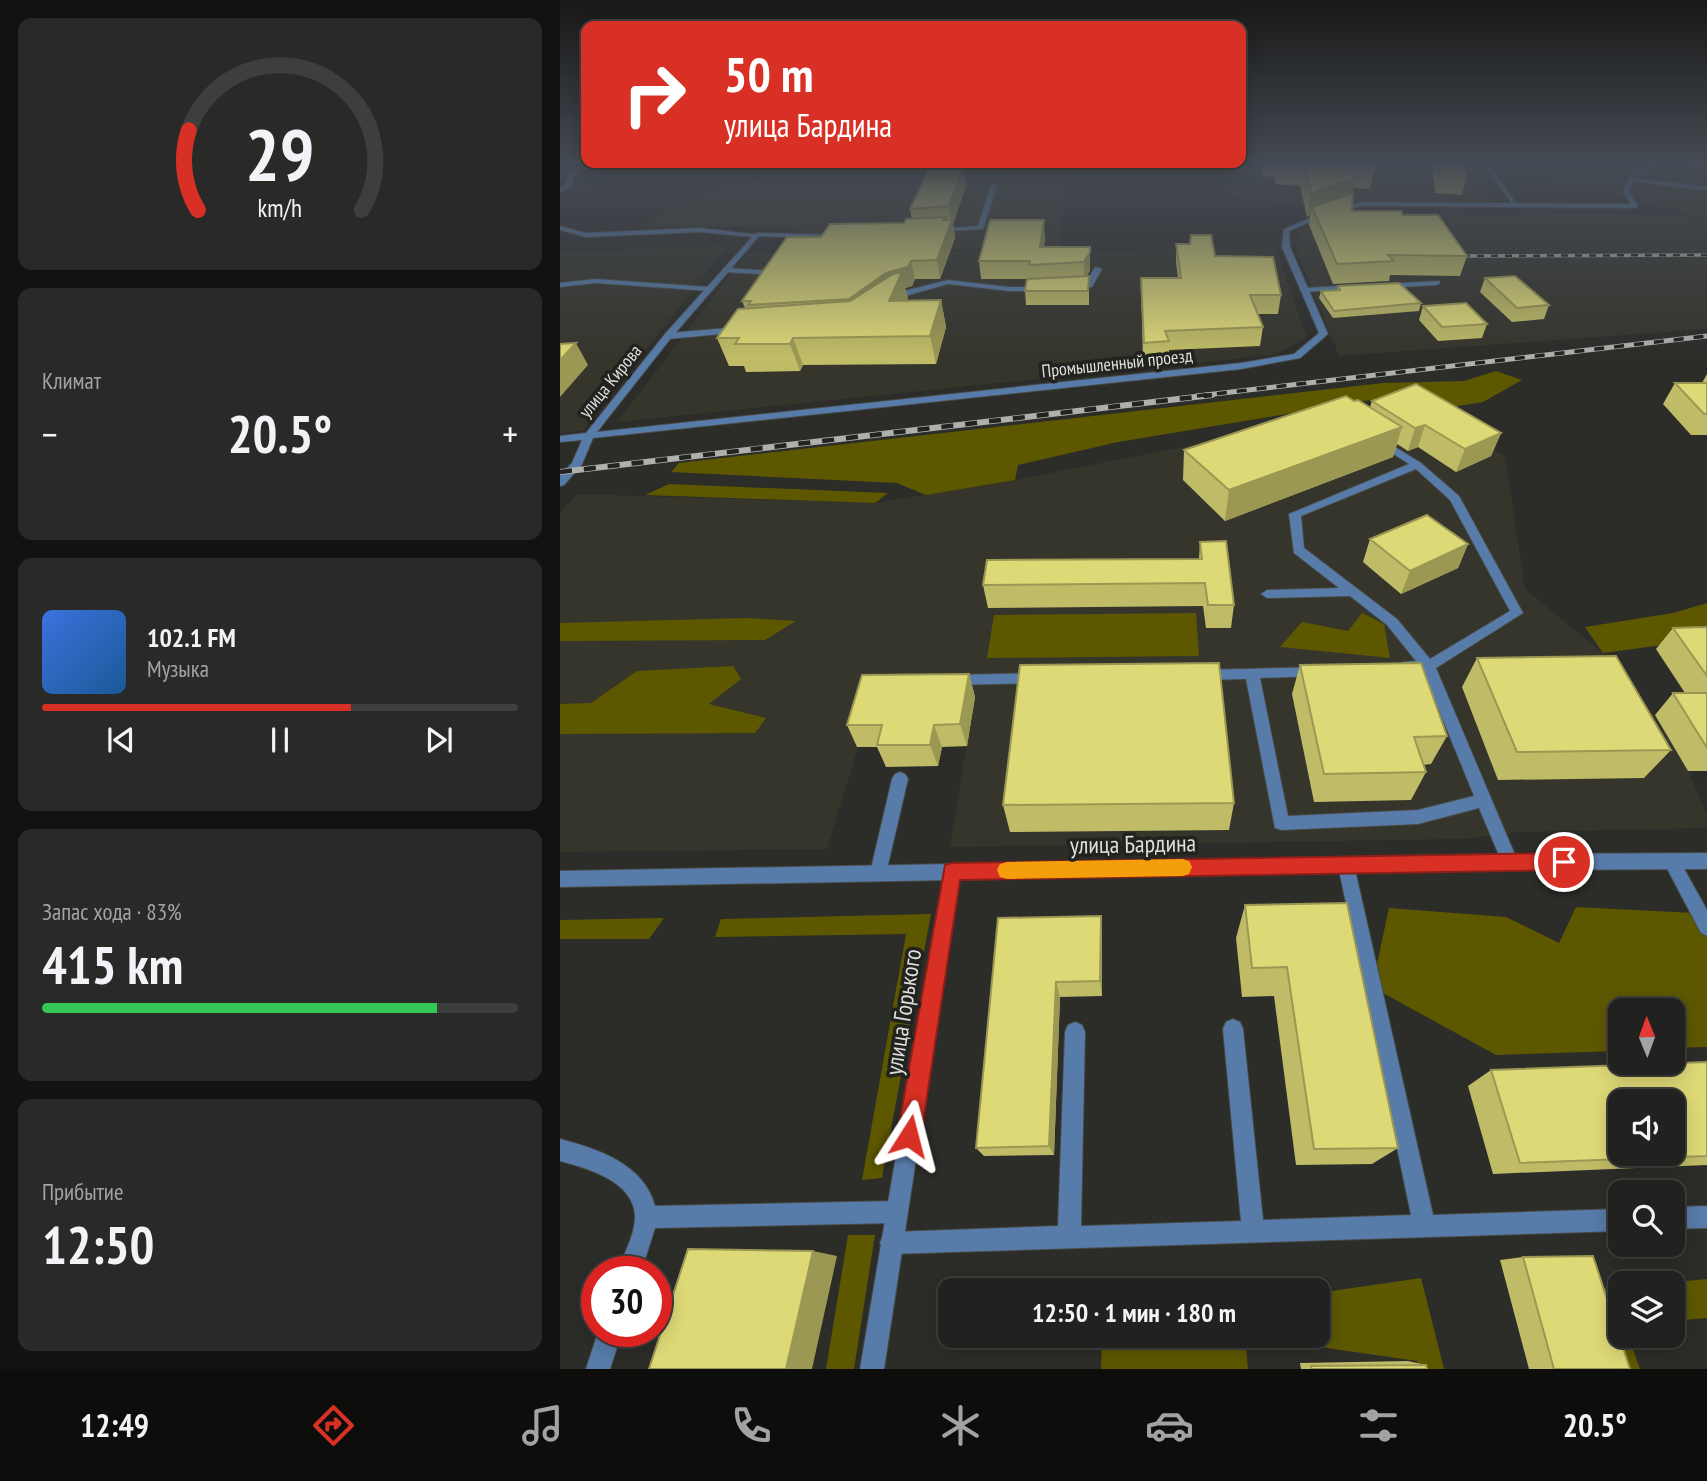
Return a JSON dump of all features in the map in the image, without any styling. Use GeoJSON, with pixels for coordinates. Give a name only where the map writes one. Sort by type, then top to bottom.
{"type":"FeatureCollection","features":[{"type":"Feature","properties":{"kind":"street"},"geometry":{"type":"LineString","coordinates":[[567,230],[586,235],[700,230],[757,235],[854,236]]}},
{"type":"Feature","properties":{"kind":"street"},"geometry":{"type":"LineString","coordinates":[[933,231],[951,230]]}},
{"type":"Feature","properties":{"kind":"street","name":"Промышленный проезд"},"geometry":{"type":"LineString","coordinates":[[560,439],[1228,367],[1297,356],[1324,334],[1286,247],[1286,230]]}},
{"type":"Feature","properties":{"kind":"street","name":"улица Кирова"},"geometry":{"type":"LineString","coordinates":[[560,483],[577,464],[589,436],[668,336],[757,235]]}},
{"type":"Feature","properties":{"kind":"street"},"geometry":{"type":"LineString","coordinates":[[876,309],[895,296],[948,282],[1009,289],[1089,285],[1098,269]]}},
{"type":"Feature","properties":{"kind":"street"},"geometry":{"type":"LineString","coordinates":[[726,270],[775,273]]}},
{"type":"Feature","properties":{"kind":"street"},"geometry":{"type":"LineString","coordinates":[[560,285],[595,281],[710,289]]}},
{"type":"Feature","properties":{"kind":"street"},"geometry":{"type":"LineString","coordinates":[[1304,290],[1436,283]]}},
{"type":"Feature","properties":{"kind":"street"},"geometry":{"type":"LineString","coordinates":[[668,336],[748,330]]}},
{"type":"Feature","properties":{"kind":"street"},"geometry":{"type":"LineString","coordinates":[[1365,431],[1417,465],[1455,498],[1517,613],[1428,666],[1387,668]]}},
{"type":"Feature","properties":{"kind":"street"},"geometry":{"type":"LineString","coordinates":[[1417,465],[1295,514],[1298,550],[1392,622],[1428,666],[1510,862]]}},
{"type":"Feature","properties":{"kind":"street"},"geometry":{"type":"LineString","coordinates":[[1267,594],[1353,592]]}},
{"type":"Feature","properties":{"kind":"street"},"geometry":{"type":"LineString","coordinates":[[1185,675],[1333,670]]}},
{"type":"Feature","properties":{"kind":"street"},"geometry":{"type":"LineString","coordinates":[[1252,673],[1281,823],[1418,817],[1484,800]]}},
{"type":"Feature","properties":{"kind":"street"},"geometry":{"type":"LineString","coordinates":[[942,680],[1052,678]]}},
{"type":"Feature","properties":{"kind":"street"},"geometry":{"type":"LineString","coordinates":[[878,873],[900,779]]}},
{"type":"Feature","properties":{"kind":"street"},"geometry":{"type":"LineString","coordinates":[[1671,861],[1707,927]]}},
{"type":"Feature","properties":{"kind":"street","name":"улица Бардина"},"geometry":{"type":"LineString","coordinates":[[560,879],[1346,864],[1707,861]]}},
{"type":"Feature","properties":{"kind":"street"},"geometry":{"type":"LineString","coordinates":[[1346,864],[1425,1227]]}},
{"type":"Feature","properties":{"kind":"street","name":"улица Горького"},"geometry":{"type":"LineString","coordinates":[[872,1369],[952,872]]}},
{"type":"Feature","properties":{"kind":"street"},"geometry":{"type":"LineString","coordinates":[[1233,1029],[1253,1232]]}},
{"type":"Feature","properties":{"kind":"street"},"geometry":{"type":"LineString","coordinates":[[1069,1238],[1075,1032]]}},
{"type":"Feature","properties":{"kind":"street"},"geometry":{"type":"LineString","coordinates":[[560,1150],[596,1159],[640,1191],[646,1217],[634,1256]]}},
{"type":"Feature","properties":{"kind":"street"},"geometry":{"type":"LineString","coordinates":[[646,1217],[896,1212]]}},
{"type":"Feature","properties":{"kind":"street"},"geometry":{"type":"LineString","coordinates":[[1685,1218],[1707,1217]]}},
{"type":"Feature","properties":{"kind":"street"},"geometry":{"type":"LineString","coordinates":[[891,1243],[1608,1220]]}},
{"type":"Feature","properties":{"kind":"street"},"geometry":{"type":"LineString","coordinates":[[598,1369],[605,1347]]}},
{"type":"Feature","properties":{"kind":"shaded area"},"geometry":{"type":"Polygon","coordinates":[[[796,230],[1061,230],[1060,249],[783,251],[796,230]]]}},
{"type":"Feature","properties":{"kind":"shaded area"},"geometry":{"type":"Polygon","coordinates":[[[1707,230],[1707,329],[1339,356],[1296,249],[1298,231],[1707,230]]]}},
{"type":"Feature","properties":{"kind":"shaded area"},"geometry":{"type":"Polygon","coordinates":[[[728,245],[583,431],[560,433],[560,253],[728,245]]]}},
{"type":"Feature","properties":{"kind":"shaded area"},"geometry":{"type":"Polygon","coordinates":[[[1276,249],[1307,338],[1274,355],[617,422],[747,253],[1276,249]]]}},
{"type":"Feature","properties":{"kind":"shaded area"},"geometry":{"type":"Polygon","coordinates":[[[1496,371],[1522,380],[1483,402],[1422,412],[1401,395],[1118,442],[1018,465],[1015,480],[926,495],[897,483],[671,472],[679,463],[1383,383],[1464,381],[1496,371]]]}},
{"type":"Feature","properties":{"kind":"shaded area"},"geometry":{"type":"Polygon","coordinates":[[[1405,403],[1505,456],[1525,589],[1603,653],[1655,715],[1688,771],[1707,814],[1707,828],[1522,832],[1463,839],[950,847],[966,747],[858,747],[827,849],[560,852],[560,513],[577,494],[875,503],[1015,480],[1405,403]]]}},
{"type":"Feature","properties":{"kind":"shaded area"},"geometry":{"type":"Polygon","coordinates":[[[669,484],[888,493],[875,503],[645,495],[669,484]]]}},
{"type":"Feature","properties":{"kind":"shaded area"},"geometry":{"type":"Polygon","coordinates":[[[1707,603],[1707,639],[1603,653],[1585,627],[1673,613],[1707,603]]]}},
{"type":"Feature","properties":{"kind":"shaded area"},"geometry":{"type":"Polygon","coordinates":[[[1196,613],[1199,656],[987,658],[994,615],[1196,613]]]}},
{"type":"Feature","properties":{"kind":"shaded area"},"geometry":{"type":"Polygon","coordinates":[[[1362,613],[1384,624],[1390,658],[1280,647],[1302,622],[1348,631],[1362,613]]]}},
{"type":"Feature","properties":{"kind":"shaded area"},"geometry":{"type":"Polygon","coordinates":[[[747,618],[796,621],[765,640],[560,641],[560,623],[747,618]]]}},
{"type":"Feature","properties":{"kind":"shaded area"},"geometry":{"type":"Polygon","coordinates":[[[733,666],[741,679],[709,704],[766,718],[755,733],[560,734],[560,704],[591,703],[637,671],[733,666]]]}},
{"type":"Feature","properties":{"kind":"shaded area"},"geometry":{"type":"Polygon","coordinates":[[[1576,907],[1694,913],[1707,938],[1707,1047],[1685,1048],[1685,998],[1608,998],[1608,1051],[1496,1055],[1372,987],[1389,908],[1506,917],[1559,943],[1576,907]]]}},
{"type":"Feature","properties":{"kind":"shaded area"},"geometry":{"type":"Polygon","coordinates":[[[931,914],[882,1178],[862,1180],[906,934],[715,937],[721,919],[931,914]]]}},
{"type":"Feature","properties":{"kind":"shaded area"},"geometry":{"type":"Polygon","coordinates":[[[664,918],[649,939],[560,939],[560,920],[664,918]]]}},
{"type":"Feature","properties":{"kind":"shaded area"},"geometry":{"type":"Polygon","coordinates":[[[848,1235],[875,1235],[854,1369],[826,1369],[848,1235]]]}},
{"type":"Feature","properties":{"kind":"shaded area"},"geometry":{"type":"Polygon","coordinates":[[[1421,1278],[1444,1369],[1419,1369],[1417,1361],[1327,1348],[1330,1348],[1330,1291],[1421,1278]]]}},
{"type":"Feature","properties":{"kind":"shaded area"},"geometry":{"type":"Polygon","coordinates":[[[1707,1279],[1707,1318],[1685,1320],[1685,1281],[1707,1279]]]}},
{"type":"Feature","properties":{"kind":"shaded area"},"geometry":{"type":"Polygon","coordinates":[[[1608,1288],[1608,1344],[1591,1290],[1608,1288]]]}},
{"type":"Feature","properties":{"kind":"shaded area"},"geometry":{"type":"Polygon","coordinates":[[[1102,1348],[1246,1348],[1248,1369],[1101,1369],[1102,1348]]]}},
{"type":"Feature","properties":{"kind":"shaded area"},"geometry":{"type":"Polygon","coordinates":[[[1609,1348],[1633,1348],[1640,1369],[1616,1369],[1609,1348]]]}},
{"type":"Feature","properties":{"kind":"building"},"geometry":{"type":"Polygon","coordinates":[[[826,230],[948,230],[937,260],[911,261],[908,267],[886,273],[849,299],[748,305],[751,301],[742,301],[787,237],[821,237],[826,230]]]}},
{"type":"Feature","properties":{"kind":"building"},"geometry":{"type":"Polygon","coordinates":[[[987,230],[1043,230],[1040,247],[1090,247],[1084,262],[1029,265],[1030,261],[979,261],[987,230]]]}},
{"type":"Feature","properties":{"kind":"building"},"geometry":{"type":"Polygon","coordinates":[[[1322,230],[1449,230],[1467,256],[1388,255],[1394,261],[1337,264],[1322,230]]]}},
{"type":"Feature","properties":{"kind":"building"},"geometry":{"type":"Polygon","coordinates":[[[1191,235],[1211,235],[1215,256],[1273,257],[1281,295],[1250,295],[1263,327],[1165,331],[1169,341],[1144,343],[1141,278],[1181,278],[1176,244],[1190,244],[1191,235]]]}},
{"type":"Feature","properties":{"kind":"building"},"geometry":{"type":"Polygon","coordinates":[[[902,272],[889,301],[941,300],[930,336],[793,338],[790,344],[735,344],[739,338],[717,338],[738,309],[850,301],[893,274],[902,272]]]}},
{"type":"Feature","properties":{"kind":"building"},"geometry":{"type":"Polygon","coordinates":[[[1089,276],[1088,291],[1025,291],[1027,279],[1089,276]]]}},
{"type":"Feature","properties":{"kind":"building"},"geometry":{"type":"Polygon","coordinates":[[[1515,276],[1549,305],[1517,308],[1485,278],[1515,276]]]}},
{"type":"Feature","properties":{"kind":"building"},"geometry":{"type":"Polygon","coordinates":[[[1399,283],[1421,303],[1334,311],[1321,291],[1340,290],[1338,286],[1399,283]]]}},
{"type":"Feature","properties":{"kind":"building"},"geometry":{"type":"Polygon","coordinates":[[[1466,303],[1487,324],[1442,327],[1423,306],[1466,303]]]}},
{"type":"Feature","properties":{"kind":"building"},"geometry":{"type":"Polygon","coordinates":[[[576,343],[560,360],[560,344],[576,343]]]}},
{"type":"Feature","properties":{"kind":"building"},"geometry":{"type":"Polygon","coordinates":[[[1675,383],[1707,383],[1707,414],[1704,414],[1675,383]]]}},
{"type":"Feature","properties":{"kind":"building"},"geometry":{"type":"Polygon","coordinates":[[[1416,384],[1501,433],[1465,449],[1425,425],[1415,428],[1372,401],[1416,384]]]}},
{"type":"Feature","properties":{"kind":"building"},"geometry":{"type":"Polygon","coordinates":[[[1346,396],[1354,401],[1358,400],[1402,427],[1229,490],[1184,450],[1346,396]]]}},
{"type":"Feature","properties":{"kind":"building"},"geometry":{"type":"Polygon","coordinates":[[[1427,515],[1468,544],[1410,571],[1370,539],[1427,515]]]}},
{"type":"Feature","properties":{"kind":"building"},"geometry":{"type":"Polygon","coordinates":[[[1226,541],[1234,605],[1208,605],[1205,583],[983,585],[987,560],[1202,559],[1200,542],[1226,541]]]}},
{"type":"Feature","properties":{"kind":"building"},"geometry":{"type":"Polygon","coordinates":[[[1707,627],[1707,676],[1673,628],[1707,627]]]}},
{"type":"Feature","properties":{"kind":"building"},"geometry":{"type":"Polygon","coordinates":[[[1616,656],[1671,750],[1517,752],[1477,658],[1616,656]]]}},
{"type":"Feature","properties":{"kind":"building"},"geometry":{"type":"Polygon","coordinates":[[[1219,663],[1234,803],[1003,805],[1020,665],[1219,663]]]}},
{"type":"Feature","properties":{"kind":"building"},"geometry":{"type":"Polygon","coordinates":[[[1421,663],[1447,736],[1414,737],[1426,772],[1324,774],[1300,665],[1421,663]]]}},
{"type":"Feature","properties":{"kind":"building"},"geometry":{"type":"Polygon","coordinates":[[[969,674],[960,724],[934,725],[930,745],[877,745],[882,725],[847,725],[862,675],[969,674]]]}},
{"type":"Feature","properties":{"kind":"building"},"geometry":{"type":"Polygon","coordinates":[[[1673,693],[1707,693],[1707,748],[1673,693]]]}},
{"type":"Feature","properties":{"kind":"building"},"geometry":{"type":"Polygon","coordinates":[[[1347,903],[1398,1148],[1314,1149],[1287,967],[1252,968],[1245,905],[1347,903]]]}},
{"type":"Feature","properties":{"kind":"building"},"geometry":{"type":"Polygon","coordinates":[[[1101,916],[1100,981],[1056,982],[1049,1146],[976,1148],[998,918],[1101,916]]]}},
{"type":"Feature","properties":{"kind":"building"},"geometry":{"type":"Polygon","coordinates":[[[1707,1062],[1707,1156],[1685,1157],[1685,1089],[1608,1089],[1608,1160],[1520,1163],[1491,1070],[1608,1066],[1608,1075],[1685,1075],[1685,1063],[1707,1062]]]}},
{"type":"Feature","properties":{"kind":"building"},"geometry":{"type":"Polygon","coordinates":[[[688,1249],[813,1251],[786,1369],[649,1369],[656,1347],[672,1347],[672,1298],[688,1249]]]}},
{"type":"Feature","properties":{"kind":"building"},"geometry":{"type":"Polygon","coordinates":[[[1593,1256],[1608,1302],[1608,1348],[1623,1348],[1630,1369],[1554,1369],[1523,1257],[1593,1256]]]}},
{"type":"Feature","properties":{"kind":"building"},"geometry":{"type":"Polygon","coordinates":[[[1426,1365],[1427,1369],[1311,1369],[1311,1366],[1426,1365]]]}},
{"type":"Feature","properties":{"kind":"railway"},"geometry":{"type":"LineString","coordinates":[[1449,256],[1707,255]]}},
{"type":"Feature","properties":{"kind":"railway"},"geometry":{"type":"LineString","coordinates":[[1197,396],[1707,336]]}},
{"type":"Feature","properties":{"kind":"railway"},"geometry":{"type":"LineString","coordinates":[[560,472],[1212,395]]}},
{"type":"Feature","properties":{"kind":"slow traffic"},"geometry":{"type":"LineString","coordinates":[[1007,870],[1183,867]]}},
{"type":"Feature","properties":{"kind":"route"},"geometry":{"type":"LineString","coordinates":[[909,1136],[952,872],[1564,862]]}}]}
